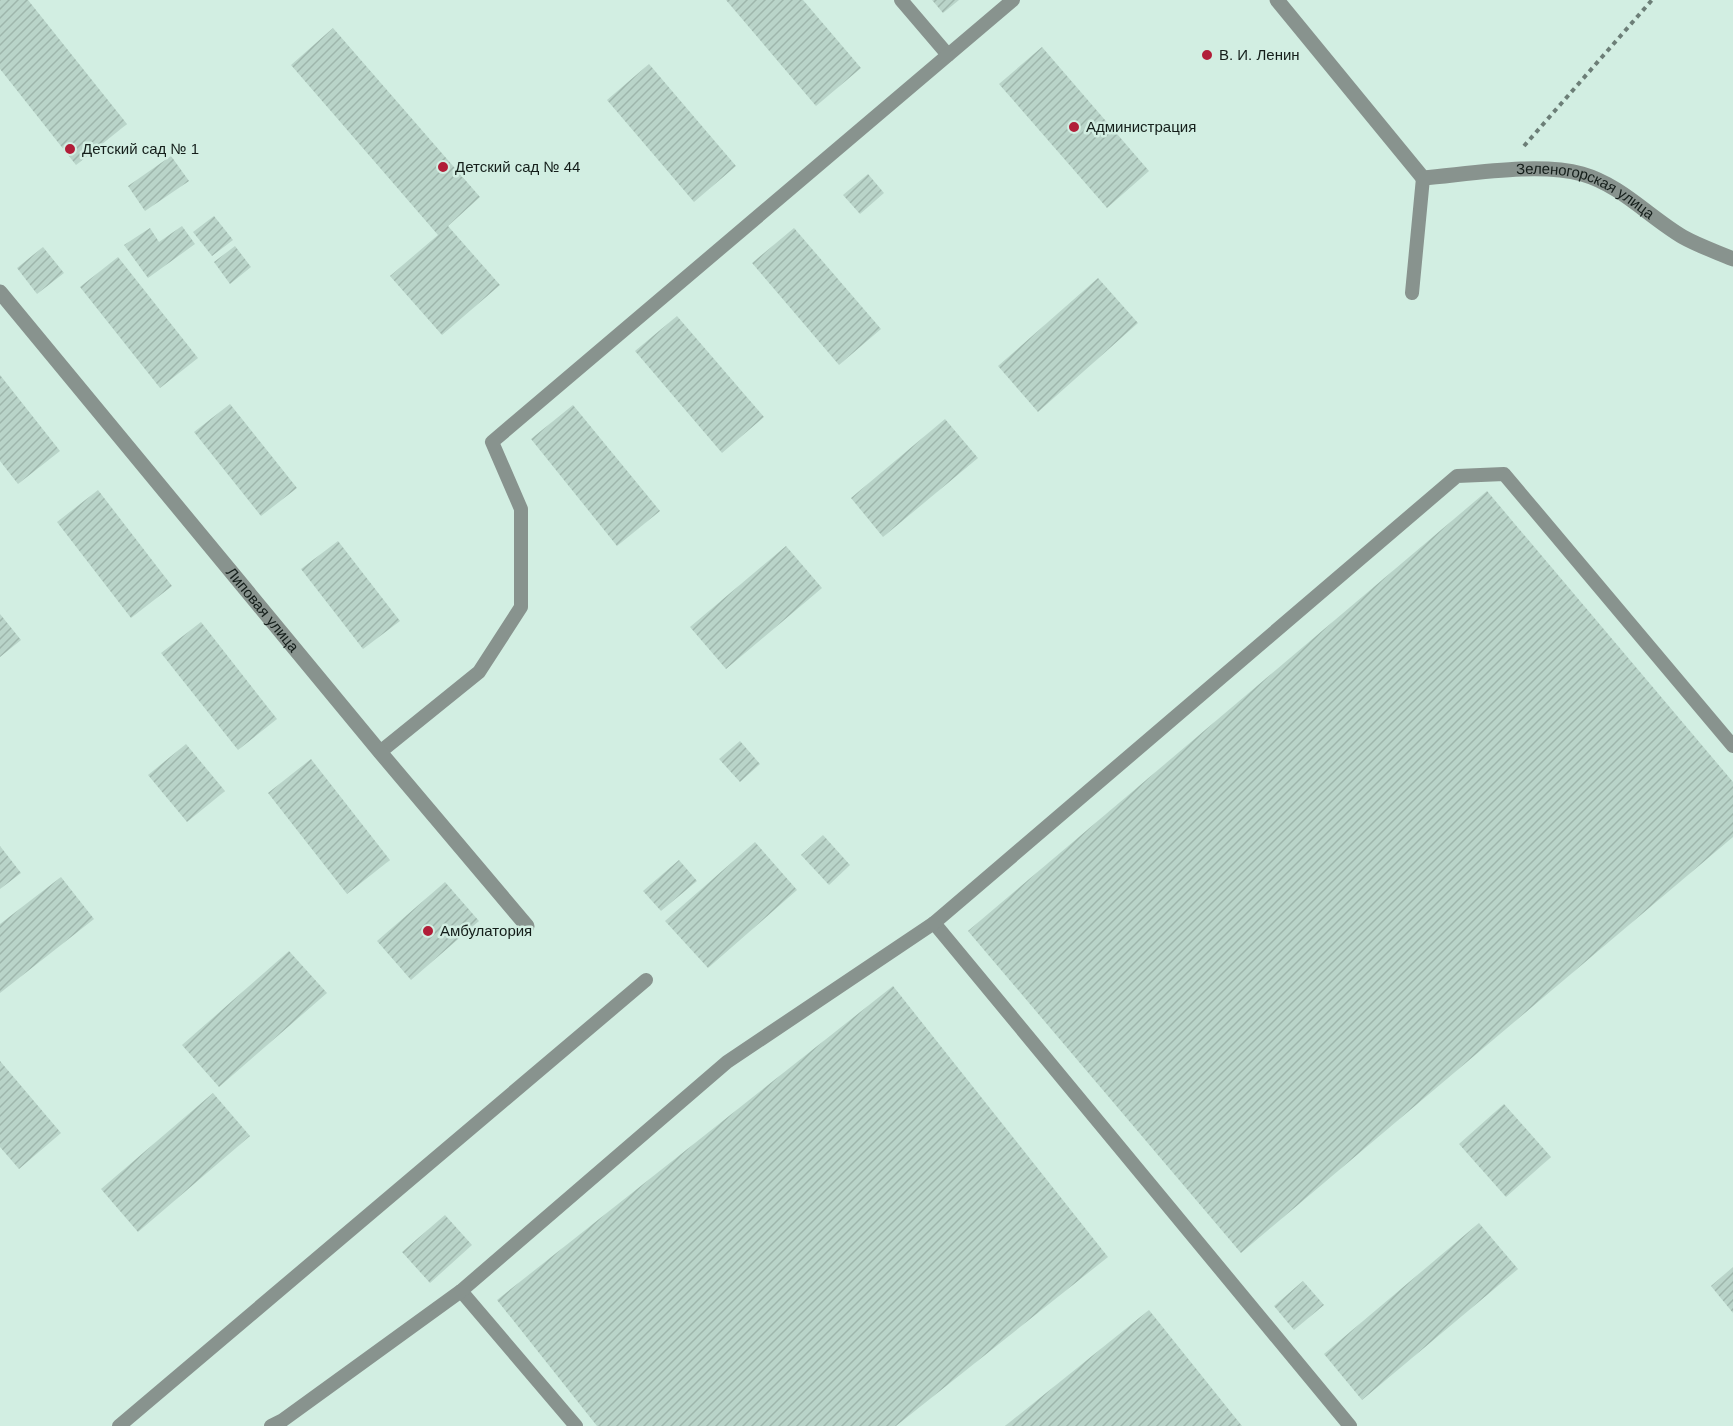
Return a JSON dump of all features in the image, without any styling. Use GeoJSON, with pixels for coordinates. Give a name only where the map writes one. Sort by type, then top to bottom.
{"type":"FeatureCollection","features":[{"type":"Feature","properties":{"kind":"street"},"geometry":{"type":"LineString","coordinates":[[1277,0],[1423,178]]}},
{"type":"Feature","properties":{"kind":"street","name":"Зеленогорская улица"},"geometry":{"type":"LineString","coordinates":[[1423,178],[1503,171],[1549,170],[1583,174],[1614,188],[1683,237],[1733,259]]}},
{"type":"Feature","properties":{"kind":"street","name":"Липовая улица"},"geometry":{"type":"LineString","coordinates":[[0,292],[380,752],[527,926]]}},
{"type":"Feature","properties":{"kind":"lane"},"geometry":{"type":"LineString","coordinates":[[901,0],[948,55]]}},
{"type":"Feature","properties":{"kind":"lane"},"geometry":{"type":"LineString","coordinates":[[380,752],[479,672],[520,607],[521,509],[492,442],[1013,0]]}},
{"type":"Feature","properties":{"kind":"lane"},"geometry":{"type":"LineString","coordinates":[[1412,293],[1423,178]]}},
{"type":"Feature","properties":{"kind":"lane"},"geometry":{"type":"LineString","coordinates":[[281,1424],[461,1291],[727,1062],[934,923],[1457,476],[1504,474],[1733,746]]}},
{"type":"Feature","properties":{"kind":"lane"},"geometry":{"type":"LineString","coordinates":[[934,923],[1350,1426]]}},
{"type":"Feature","properties":{"kind":"lane"},"geometry":{"type":"LineString","coordinates":[[119,1426],[646,980]]}},
{"type":"Feature","properties":{"kind":"lane"},"geometry":{"type":"LineString","coordinates":[[461,1291],[576,1426]]}},
{"type":"Feature","properties":{"kind":"path"},"geometry":{"type":"LineString","coordinates":[[1503,171],[1652,0]]}},
{"type":"Feature","properties":{"kind":"building"},"geometry":{"type":"Polygon","coordinates":[[[0,0],[28,0],[127,124],[76,165],[0,69],[0,0]]]}},
{"type":"Feature","properties":{"kind":"building"},"geometry":{"type":"Polygon","coordinates":[[[726,0],[803,0],[861,68],[816,106],[726,0]]]}},
{"type":"Feature","properties":{"kind":"building"},"geometry":{"type":"Polygon","coordinates":[[[932,0],[959,0],[943,13],[932,0]]]}},
{"type":"Feature","properties":{"kind":"building"},"geometry":{"type":"Polygon","coordinates":[[[333,28],[480,197],[448,226],[500,285],[442,335],[390,276],[438,235],[291,65],[333,28]]]}},
{"type":"Feature","properties":{"kind":"building","name":"Администрация"},"geometry":{"type":"Polygon","coordinates":[[[1042,47],[1149,171],[1107,208],[999,84],[1042,47]]]}},
{"type":"Feature","properties":{"kind":"building"},"geometry":{"type":"Polygon","coordinates":[[[649,64],[736,166],[694,202],[607,100],[649,64]]]}},
{"type":"Feature","properties":{"kind":"building"},"geometry":{"type":"Polygon","coordinates":[[[171,156],[189,181],[145,211],[128,186],[171,156]]]}},
{"type":"Feature","properties":{"kind":"building"},"geometry":{"type":"Polygon","coordinates":[[[868,174],[884,193],[860,214],[843,195],[868,174]]]}},
{"type":"Feature","properties":{"kind":"building"},"geometry":{"type":"Polygon","coordinates":[[[214,216],[233,240],[212,256],[193,232],[214,216]]]}},
{"type":"Feature","properties":{"kind":"building"},"geometry":{"type":"Polygon","coordinates":[[[182,226],[195,244],[148,278],[124,245],[150,228],[159,242],[182,226]]]}},
{"type":"Feature","properties":{"kind":"building"},"geometry":{"type":"Polygon","coordinates":[[[794,228],[881,329],[839,365],[752,263],[794,228]]]}},
{"type":"Feature","properties":{"kind":"building"},"geometry":{"type":"Polygon","coordinates":[[[235,246],[251,267],[230,284],[214,262],[235,246]]]}},
{"type":"Feature","properties":{"kind":"building"},"geometry":{"type":"Polygon","coordinates":[[[43,247],[64,273],[37,294],[17,268],[43,247]]]}},
{"type":"Feature","properties":{"kind":"building"},"geometry":{"type":"Polygon","coordinates":[[[118,257],[198,358],[160,388],[80,287],[118,257]]]}},
{"type":"Feature","properties":{"kind":"building"},"geometry":{"type":"Polygon","coordinates":[[[1098,278],[1138,323],[1038,412],[998,366],[1098,278]]]}},
{"type":"Feature","properties":{"kind":"building"},"geometry":{"type":"Polygon","coordinates":[[[677,316],[764,417],[722,453],[635,351],[677,316]]]}},
{"type":"Feature","properties":{"kind":"building"},"geometry":{"type":"Polygon","coordinates":[[[0,375],[60,451],[18,484],[0,461],[0,375]]]}},
{"type":"Feature","properties":{"kind":"building"},"geometry":{"type":"Polygon","coordinates":[[[230,404],[297,488],[261,516],[194,432],[230,404]]]}},
{"type":"Feature","properties":{"kind":"building"},"geometry":{"type":"Polygon","coordinates":[[[573,405],[660,511],[617,546],[531,439],[573,405]]]}},
{"type":"Feature","properties":{"kind":"building"},"geometry":{"type":"Polygon","coordinates":[[[945,419],[978,458],[883,537],[851,498],[945,419]]]}},
{"type":"Feature","properties":{"kind":"building"},"geometry":{"type":"Polygon","coordinates":[[[98,490],[172,586],[131,618],[57,522],[98,490]]]}},
{"type":"Feature","properties":{"kind":"building"},"geometry":{"type":"Polygon","coordinates":[[[1487,491],[1733,782],[1733,837],[1241,1253],[968,931],[1487,491]]]}},
{"type":"Feature","properties":{"kind":"building"},"geometry":{"type":"Polygon","coordinates":[[[338,541],[400,621],[363,649],[301,569],[338,541]]]}},
{"type":"Feature","properties":{"kind":"building"},"geometry":{"type":"Polygon","coordinates":[[[786,546],[822,588],[726,669],[690,627],[786,546]]]}},
{"type":"Feature","properties":{"kind":"building"},"geometry":{"type":"Polygon","coordinates":[[[0,614],[21,640],[0,657],[0,614]]]}},
{"type":"Feature","properties":{"kind":"building"},"geometry":{"type":"Polygon","coordinates":[[[201,622],[277,719],[238,750],[161,653],[201,622]]]}},
{"type":"Feature","properties":{"kind":"building"},"geometry":{"type":"Polygon","coordinates":[[[740,741],[760,764],[740,782],[719,759],[740,741]]]}},
{"type":"Feature","properties":{"kind":"building"},"geometry":{"type":"Polygon","coordinates":[[[186,744],[225,791],[187,822],[148,775],[186,744]]]}},
{"type":"Feature","properties":{"kind":"building"},"geometry":{"type":"Polygon","coordinates":[[[311,759],[390,860],[347,894],[268,793],[311,759]]]}},
{"type":"Feature","properties":{"kind":"building"},"geometry":{"type":"Polygon","coordinates":[[[823,835],[850,865],[829,885],[801,855],[823,835]]]}},
{"type":"Feature","properties":{"kind":"building"},"geometry":{"type":"Polygon","coordinates":[[[755,842],[797,890],[708,968],[665,921],[755,842]]]}},
{"type":"Feature","properties":{"kind":"building"},"geometry":{"type":"Polygon","coordinates":[[[0,846],[21,873],[0,889],[0,846]]]}},
{"type":"Feature","properties":{"kind":"building"},"geometry":{"type":"Polygon","coordinates":[[[679,860],[697,881],[661,911],[643,891],[679,860]]]}},
{"type":"Feature","properties":{"kind":"building"},"geometry":{"type":"Polygon","coordinates":[[[61,877],[94,919],[0,993],[0,924],[61,877]]]}},
{"type":"Feature","properties":{"kind":"building","name":"Амбулатория"},"geometry":{"type":"Polygon","coordinates":[[[445,882],[479,921],[411,980],[377,941],[445,882]]]}},
{"type":"Feature","properties":{"kind":"building"},"geometry":{"type":"Polygon","coordinates":[[[289,951],[327,993],[219,1087],[182,1045],[289,951]]]}},
{"type":"Feature","properties":{"kind":"building"},"geometry":{"type":"Polygon","coordinates":[[[893,986],[1108,1257],[896,1426],[597,1426],[497,1300],[893,986]]]}},
{"type":"Feature","properties":{"kind":"building"},"geometry":{"type":"Polygon","coordinates":[[[0,1061],[61,1133],[19,1169],[0,1147],[0,1061]]]}},
{"type":"Feature","properties":{"kind":"building"},"geometry":{"type":"Polygon","coordinates":[[[213,1093],[250,1136],[138,1232],[101,1189],[213,1093]]]}},
{"type":"Feature","properties":{"kind":"building"},"geometry":{"type":"Polygon","coordinates":[[[1504,1104],[1551,1157],[1506,1197],[1459,1144],[1504,1104]]]}},
{"type":"Feature","properties":{"kind":"building"},"geometry":{"type":"Polygon","coordinates":[[[445,1215],[472,1245],[430,1283],[402,1252],[445,1215]]]}},
{"type":"Feature","properties":{"kind":"building"},"geometry":{"type":"Polygon","coordinates":[[[1479,1223],[1518,1269],[1362,1400],[1324,1354],[1479,1223]]]}},
{"type":"Feature","properties":{"kind":"building"},"geometry":{"type":"Polygon","coordinates":[[[1733,1267],[1733,1313],[1711,1286],[1733,1267]]]}},
{"type":"Feature","properties":{"kind":"building"},"geometry":{"type":"Polygon","coordinates":[[[1303,1281],[1324,1305],[1294,1330],[1274,1306],[1303,1281]]]}},
{"type":"Feature","properties":{"kind":"building"},"geometry":{"type":"Polygon","coordinates":[[[1149,1310],[1242,1426],[1005,1426],[1149,1310]]]}},
{"type":"Feature","properties":{"kind":"place","name":"В. И. Ленин"},"geometry":{"type":"Point","coordinates":[1207,55]}},
{"type":"Feature","properties":{"kind":"place","name":"Администрация"},"geometry":{"type":"Point","coordinates":[1074,127]}},
{"type":"Feature","properties":{"kind":"place","name":"Детский сад № 1"},"geometry":{"type":"Point","coordinates":[70,149]}},
{"type":"Feature","properties":{"kind":"place","name":"Детский сад № 44"},"geometry":{"type":"Point","coordinates":[443,167]}},
{"type":"Feature","properties":{"kind":"place","name":"Амбулатория"},"geometry":{"type":"Point","coordinates":[428,931]}}]}
